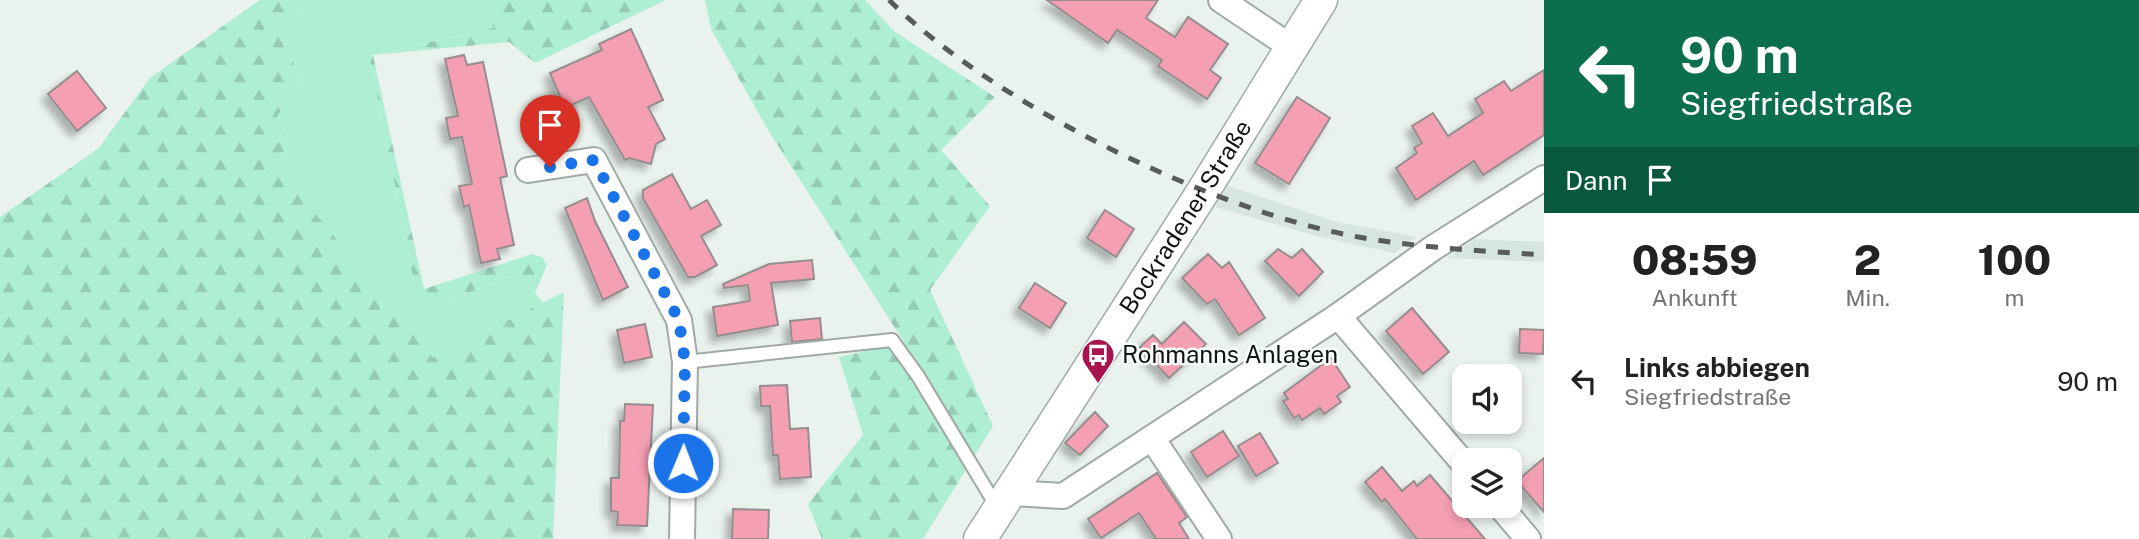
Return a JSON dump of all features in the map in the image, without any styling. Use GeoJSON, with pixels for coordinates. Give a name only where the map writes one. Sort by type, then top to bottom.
{"type":"FeatureCollection","features":[{"type":"Feature","properties":{"kind":"street"},"geometry":{"type":"LineString","coordinates":[[1221,0],[1291,47]]}},
{"type":"Feature","properties":{"kind":"street","name":"Bockradener Straße"},"geometry":{"type":"LineString","coordinates":[[980,539],[1204,190],[1321,0]]}},
{"type":"Feature","properties":{"kind":"street"},"geometry":{"type":"LineString","coordinates":[[528,170],[594,160],[679,320],[685,362],[682,539]]}},
{"type":"Feature","properties":{"kind":"street"},"geometry":{"type":"LineString","coordinates":[[1004,501],[1063,496],[1338,316],[1433,248],[1544,178]]}},
{"type":"Feature","properties":{"kind":"street"},"geometry":{"type":"LineString","coordinates":[[1338,316],[1452,450]]}},
{"type":"Feature","properties":{"kind":"street"},"geometry":{"type":"LineString","coordinates":[[1152,438],[1219,539]]}},
{"type":"Feature","properties":{"kind":"street"},"geometry":{"type":"LineString","coordinates":[[1510,518],[1528,539]]}},
{"type":"Feature","properties":{"kind":"lane"},"geometry":{"type":"LineString","coordinates":[[685,362],[892,340],[1004,501]]}},
{"type":"Feature","properties":{"kind":"shaded area"},"geometry":{"type":"Polygon","coordinates":[[[1228,186],[1333,221],[1417,237],[1394,253],[1316,236],[1215,207],[1228,186]]]}},
{"type":"Feature","properties":{"kind":"shaded area"},"geometry":{"type":"Polygon","coordinates":[[[1475,239],[1544,242],[1544,262],[1447,258],[1475,239]]]}},
{"type":"Feature","properties":{"kind":"green space"},"geometry":{"type":"Polygon","coordinates":[[[260,0],[314,0],[277,29],[303,81],[277,116],[287,135],[280,170],[433,358],[564,292],[553,539],[0,539],[0,217],[99,148],[150,78],[260,0]]]}},
{"type":"Feature","properties":{"kind":"green space"},"geometry":{"type":"Polygon","coordinates":[[[314,0],[496,0],[493,28],[373,55],[370,60],[415,287],[442,304],[510,276],[526,282],[543,303],[449,379],[430,390],[280,170],[287,135],[277,116],[303,81],[277,29],[314,0]]]}},
{"type":"Feature","properties":{"kind":"green space"},"geometry":{"type":"Polygon","coordinates":[[[489,0],[666,0],[535,63],[509,42],[373,55],[493,28],[489,0]]]}},
{"type":"Feature","properties":{"kind":"green space"},"geometry":{"type":"Polygon","coordinates":[[[705,0],[865,0],[895,32],[995,97],[941,150],[990,206],[930,290],[993,426],[923,539],[822,539],[808,504],[863,435],[839,357],[904,342],[768,130],[711,29],[705,0]]]}},
{"type":"Feature","properties":{"kind":"green space"},"geometry":{"type":"Polygon","coordinates":[[[373,55],[424,289],[532,254],[542,257],[547,265],[535,293],[526,282],[510,276],[442,304],[425,299],[415,287],[370,60],[373,55]]]}},
{"type":"Feature","properties":{"kind":"building"},"geometry":{"type":"Polygon","coordinates":[[[1047,0],[1158,0],[1146,18],[1175,37],[1188,17],[1228,44],[1210,70],[1221,78],[1207,99],[1158,66],[1162,60],[1117,30],[1108,43],[1047,0]]]}},
{"type":"Feature","properties":{"kind":"building"},"geometry":{"type":"Polygon","coordinates":[[[631,29],[663,100],[648,107],[665,139],[656,144],[651,164],[629,158],[625,160],[589,97],[565,108],[550,73],[602,50],[599,44],[631,29]]]}},
{"type":"Feature","properties":{"kind":"building"},"geometry":{"type":"Polygon","coordinates":[[[464,55],[467,65],[483,62],[507,176],[500,178],[514,245],[497,249],[500,259],[481,263],[469,205],[464,207],[459,186],[472,184],[462,137],[450,139],[446,118],[458,116],[445,59],[464,55]]]}},
{"type":"Feature","properties":{"kind":"building"},"geometry":{"type":"Polygon","coordinates":[[[1544,70],[1544,135],[1483,175],[1474,161],[1416,200],[1396,168],[1417,153],[1414,148],[1422,143],[1412,126],[1433,113],[1448,136],[1483,113],[1475,99],[1504,81],[1511,91],[1544,70]]]}},
{"type":"Feature","properties":{"kind":"building"},"geometry":{"type":"Polygon","coordinates":[[[77,71],[106,108],[77,131],[48,94],[77,71]]]}},
{"type":"Feature","properties":{"kind":"building"},"geometry":{"type":"Polygon","coordinates":[[[1297,97],[1330,118],[1289,184],[1255,163],[1297,97]]]}},
{"type":"Feature","properties":{"kind":"building"},"geometry":{"type":"Polygon","coordinates":[[[672,174],[691,209],[707,200],[721,225],[701,236],[717,265],[695,277],[688,277],[643,198],[643,190],[672,174]]]}},
{"type":"Feature","properties":{"kind":"building"},"geometry":{"type":"Polygon","coordinates":[[[587,198],[595,221],[628,287],[603,300],[565,208],[587,198]]]}},
{"type":"Feature","properties":{"kind":"building"},"geometry":{"type":"Polygon","coordinates":[[[1105,210],[1134,229],[1116,257],[1087,238],[1105,210]]]}},
{"type":"Feature","properties":{"kind":"building"},"geometry":{"type":"Polygon","coordinates":[[[1278,249],[1292,258],[1302,249],[1323,272],[1299,296],[1265,261],[1278,249]]]}},
{"type":"Feature","properties":{"kind":"building"},"geometry":{"type":"Polygon","coordinates":[[[1208,254],[1222,268],[1229,262],[1265,318],[1239,335],[1215,299],[1207,304],[1182,278],[1208,254]]]}},
{"type":"Feature","properties":{"kind":"building"},"geometry":{"type":"Polygon","coordinates":[[[812,260],[814,279],[771,283],[778,325],[717,336],[713,307],[750,301],[748,285],[724,288],[723,284],[769,264],[812,260]]]}},
{"type":"Feature","properties":{"kind":"building"},"geometry":{"type":"Polygon","coordinates":[[[1035,283],[1066,303],[1050,328],[1019,308],[1035,283]]]}},
{"type":"Feature","properties":{"kind":"building"},"geometry":{"type":"Polygon","coordinates":[[[1412,308],[1449,352],[1423,374],[1386,331],[1412,308]]]}},
{"type":"Feature","properties":{"kind":"building"},"geometry":{"type":"Polygon","coordinates":[[[820,318],[822,339],[792,342],[790,321],[820,318]]]}},
{"type":"Feature","properties":{"kind":"building"},"geometry":{"type":"Polygon","coordinates":[[[1184,322],[1206,344],[1169,378],[1140,347],[1153,335],[1162,344],[1184,322]]]}},
{"type":"Feature","properties":{"kind":"building"},"geometry":{"type":"Polygon","coordinates":[[[645,324],[652,357],[624,363],[617,330],[645,324]]]}},
{"type":"Feature","properties":{"kind":"building"},"geometry":{"type":"Polygon","coordinates":[[[1520,329],[1544,330],[1543,354],[1519,353],[1520,329]]]}},
{"type":"Feature","properties":{"kind":"building"},"geometry":{"type":"Polygon","coordinates":[[[1331,358],[1350,387],[1337,396],[1341,402],[1324,414],[1320,408],[1302,420],[1299,415],[1294,418],[1283,401],[1288,399],[1284,393],[1331,358]]]}},
{"type":"Feature","properties":{"kind":"building"},"geometry":{"type":"Polygon","coordinates":[[[787,385],[790,429],[808,428],[811,477],[780,479],[778,455],[773,455],[770,406],[761,406],[760,386],[787,385]]]}},
{"type":"Feature","properties":{"kind":"building"},"geometry":{"type":"Polygon","coordinates":[[[625,404],[653,405],[647,526],[617,525],[618,512],[611,511],[611,478],[619,478],[620,421],[624,421],[625,404]]]}},
{"type":"Feature","properties":{"kind":"building"},"geometry":{"type":"Polygon","coordinates":[[[1095,412],[1108,426],[1080,455],[1065,443],[1095,412]]]}},
{"type":"Feature","properties":{"kind":"building"},"geometry":{"type":"Polygon","coordinates":[[[1223,431],[1239,456],[1207,477],[1191,452],[1223,431]]]}},
{"type":"Feature","properties":{"kind":"building"},"geometry":{"type":"Polygon","coordinates":[[[1260,433],[1278,463],[1256,476],[1238,446],[1260,433]]]}},
{"type":"Feature","properties":{"kind":"building"},"geometry":{"type":"Polygon","coordinates":[[[1544,458],[1544,512],[1522,487],[1522,477],[1544,458]]]}},
{"type":"Feature","properties":{"kind":"building"},"geometry":{"type":"Polygon","coordinates":[[[1382,467],[1402,491],[1414,481],[1417,486],[1430,475],[1452,501],[1452,518],[1467,518],[1485,539],[1417,539],[1385,499],[1382,502],[1365,482],[1382,467]]]}},
{"type":"Feature","properties":{"kind":"building"},"geometry":{"type":"Polygon","coordinates":[[[1157,473],[1187,517],[1179,523],[1189,539],[1156,539],[1139,513],[1101,538],[1088,519],[1157,473]]]}},
{"type":"Feature","properties":{"kind":"building"},"geometry":{"type":"Polygon","coordinates":[[[733,509],[769,510],[768,539],[732,539],[733,509]]]}},
{"type":"Feature","properties":{"kind":"railway"},"geometry":{"type":"LineString","coordinates":[[889,0],[934,39],[987,78],[1047,115],[1111,149],[1242,205],[1305,225],[1364,238],[1431,247],[1544,255]]}},
{"type":"Feature","properties":{"kind":"place","name":"Rohmanns Anlagen"},"geometry":{"type":"Point","coordinates":[1098,385]}},
{"type":"Feature","properties":{"kind":"route"},"geometry":{"type":"LineString","coordinates":[[550,167],[594,160],[679,320],[685,362],[683,463]]}}]}
